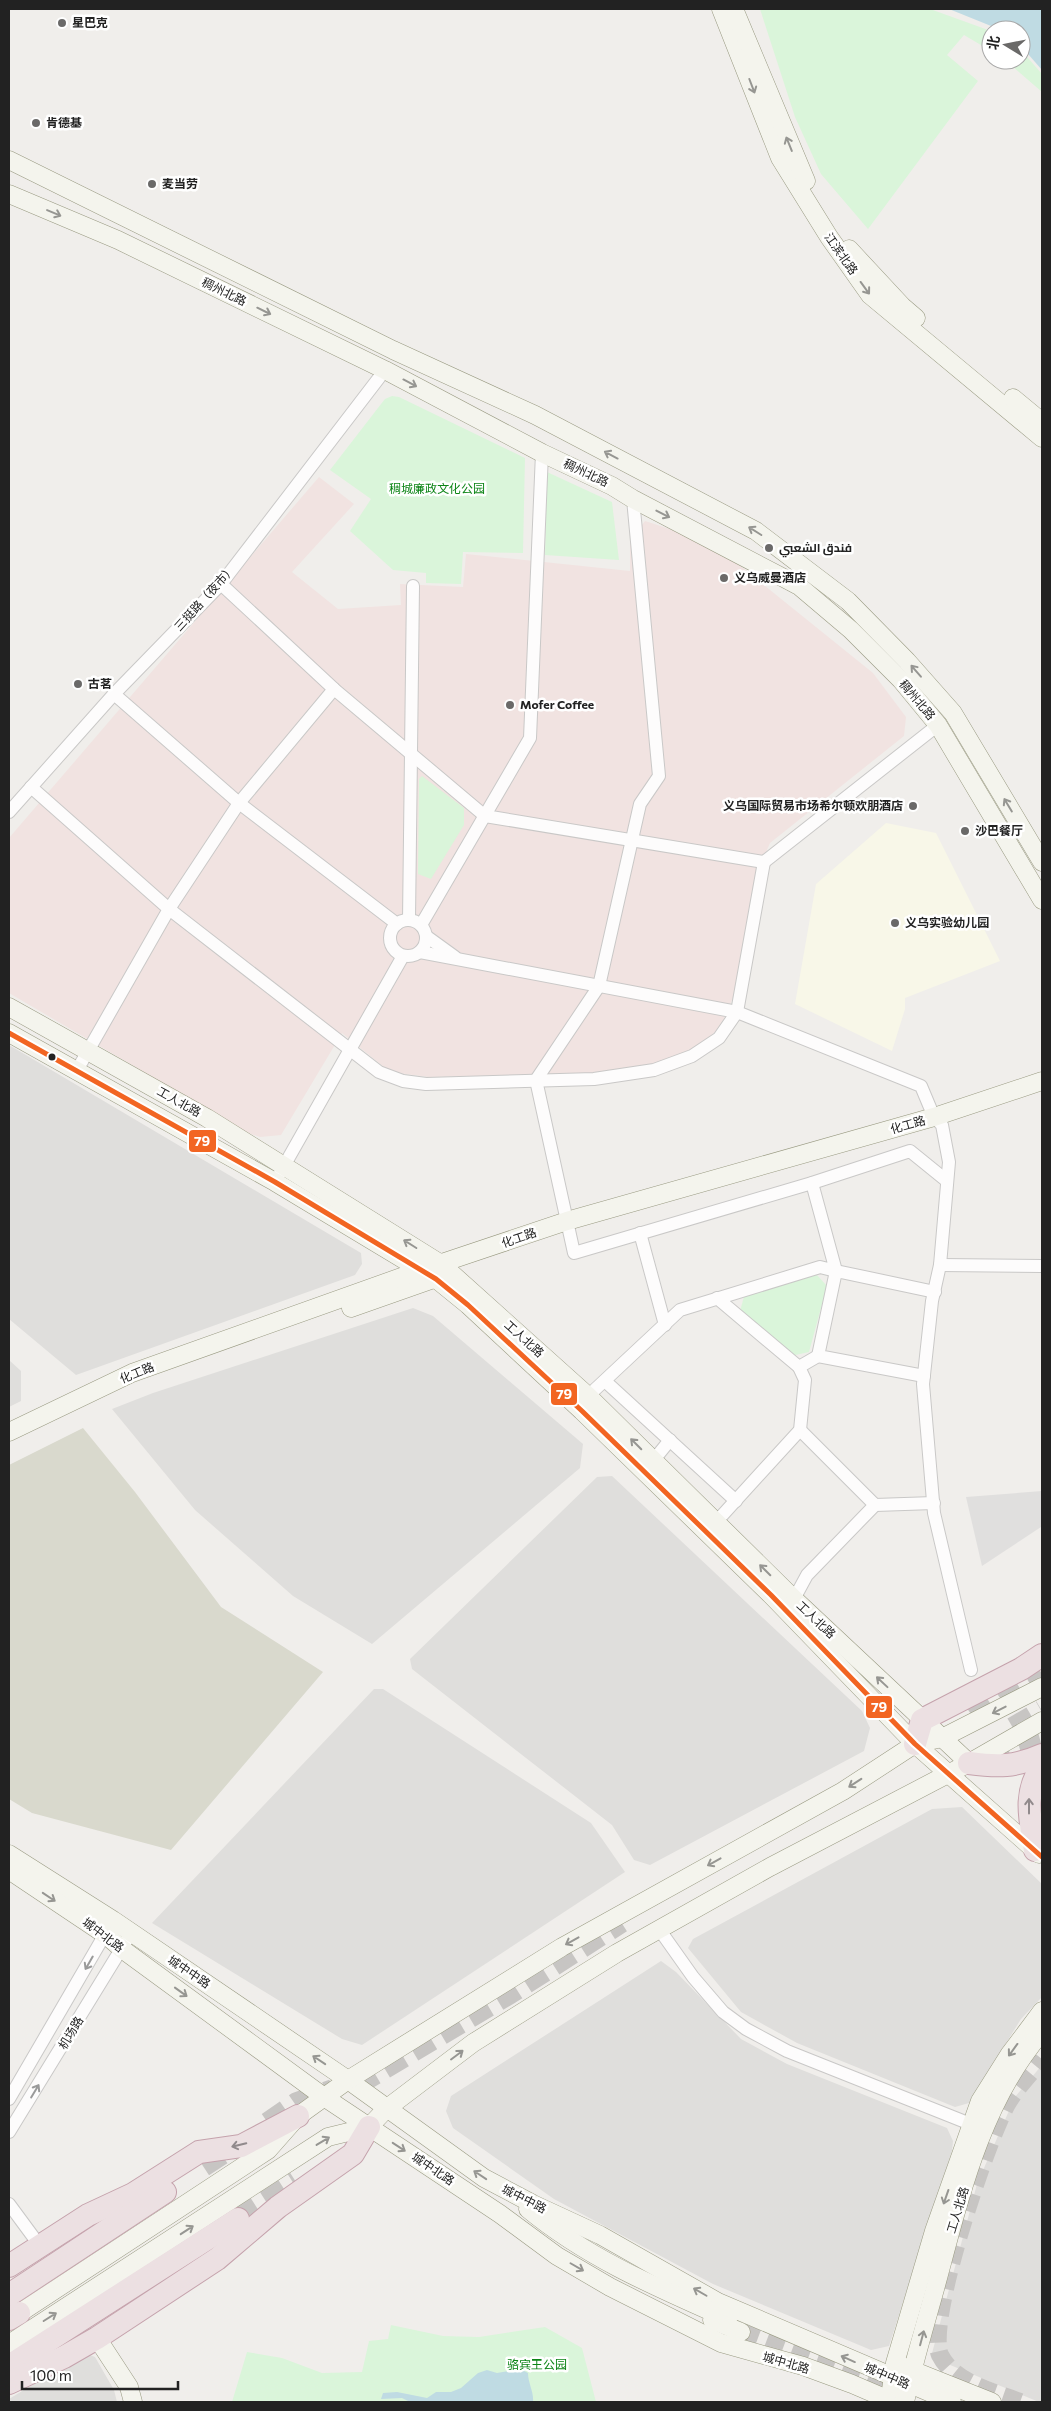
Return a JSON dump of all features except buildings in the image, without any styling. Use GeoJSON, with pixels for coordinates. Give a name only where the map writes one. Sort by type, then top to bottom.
{"type":"FeatureCollection","features":[{"type":"Feature","properties":{"kind":"highway"},"geometry":{"type":"LineString","coordinates":[[915,1744],[922,1720],[1021,1669],[1042,1654]]}},
{"type":"Feature","properties":{"kind":"highway"},"geometry":{"type":"LineString","coordinates":[[969,1763],[995,1766],[1022,1764],[1042,1755]]}},
{"type":"Feature","properties":{"kind":"highway"},"geometry":{"type":"LineString","coordinates":[[1038,1854],[1028,1806],[1031,1789],[1042,1765]]}},
{"type":"Feature","properties":{"kind":"highway"},"geometry":{"type":"LineString","coordinates":[[9,2266],[88,2215],[133,2194],[199,2152],[241,2146],[298,2116]]}},
{"type":"Feature","properties":{"kind":"highway"},"geometry":{"type":"LineString","coordinates":[[9,2364],[62,2346],[278,2207],[353,2154],[369,2127]]}},
{"type":"Feature","properties":{"kind":"highway"},"geometry":{"type":"LineString","coordinates":[[11,2312],[203,2166]]}},
{"type":"Feature","properties":{"kind":"highway"},"geometry":{"type":"LineString","coordinates":[[9,2280],[116,2210],[133,2194]]}},
{"type":"Feature","properties":{"kind":"highway"},"geometry":{"type":"LineString","coordinates":[[9,2364],[64,2357],[97,2338],[217,2259],[278,2207]]}},
{"type":"Feature","properties":{"kind":"highway"},"geometry":{"type":"LineString","coordinates":[[9,2364],[238,2219]]}},
{"type":"Feature","properties":{"kind":"main road","name":"江滨北路"},"geometry":{"type":"LineString","coordinates":[[721,9],[780,158],[829,237],[870,295],[1042,438]]}},
{"type":"Feature","properties":{"kind":"main road","name":"江滨北路"},"geometry":{"type":"LineString","coordinates":[[734,9],[801,173],[847,247],[902,306],[1042,422]]}},
{"type":"Feature","properties":{"kind":"main road","name":"稠州北路"},"geometry":{"type":"LineString","coordinates":[[9,160],[393,350],[535,415],[756,531],[848,601],[907,661],[953,713],[1042,862]]}},
{"type":"Feature","properties":{"kind":"main road","name":"稠州北路"},"geometry":{"type":"LineString","coordinates":[[9,194],[118,240],[385,370],[542,453],[612,486],[633,499],[799,586],[851,630],[900,680],[938,724],[1042,900]]}},
{"type":"Feature","properties":{"kind":"main road","name":"工人北路"},"geometry":{"type":"LineString","coordinates":[[9,1008],[207,1118],[284,1165],[437,1271],[588,1396],[717,1521],[794,1599],[969,1763]]}},
{"type":"Feature","properties":{"kind":"main road","name":"工人北路"},"geometry":{"type":"LineString","coordinates":[[9,1033],[76,1072],[437,1271],[468,1305],[596,1425],[771,1595],[915,1744],[1038,1854]]}},
{"type":"Feature","properties":{"kind":"main road","name":"化工路"},"geometry":{"type":"LineString","coordinates":[[938,1121],[1042,1081]]}},
{"type":"Feature","properties":{"kind":"main road","name":"化工路"},"geometry":{"type":"LineString","coordinates":[[9,1432],[132,1374],[569,1226],[1042,1093]]}},
{"type":"Feature","properties":{"kind":"main road","name":"化工路"},"geometry":{"type":"LineString","coordinates":[[9,1443],[136,1383],[437,1271]]}},
{"type":"Feature","properties":{"kind":"main road"},"geometry":{"type":"LineString","coordinates":[[11,2312],[268,2150],[298,2116],[348,2080],[562,1947],[843,1791],[915,1744],[942,1738],[1042,1687]]}},
{"type":"Feature","properties":{"kind":"main road"},"geometry":{"type":"LineString","coordinates":[[9,2364],[328,2137],[369,2127],[386,2109],[473,2043],[617,1953],[770,1867],[969,1763],[1042,1721]]}},
{"type":"Feature","properties":{"kind":"main road","name":"城中北路"},"geometry":{"type":"LineString","coordinates":[[9,1854],[109,1927],[122,1949],[324,2097],[503,2216],[557,2256],[602,2282],[721,2343],[803,2366],[894,2402]]}},
{"type":"Feature","properties":{"kind":"main road","name":"城中北路"},"geometry":{"type":"LineString","coordinates":[[9,1870],[109,1927],[131,1933]]}},
{"type":"Feature","properties":{"kind":"main road","name":"城中中路"},"geometry":{"type":"LineString","coordinates":[[131,1933],[348,2080],[484,2178],[600,2235],[718,2302],[902,2374],[952,2402]]}},
{"type":"Feature","properties":{"kind":"main road"},"geometry":{"type":"LineString","coordinates":[[978,2127],[980,2101],[1009,2055],[1042,2012]]}},
{"type":"Feature","properties":{"kind":"main road","name":"工人北路"},"geometry":{"type":"LineString","coordinates":[[894,2402],[950,2235],[978,2127],[1042,2032]]}},
{"type":"Feature","properties":{"kind":"main road"},"geometry":{"type":"LineString","coordinates":[[503,2216],[573,2251],[631,2284],[679,2307],[743,2329],[620,2269],[544,2222],[504,2188]]}},
{"type":"Feature","properties":{"kind":"main road"},"geometry":{"type":"LineString","coordinates":[[97,2338],[129,2387],[133,2402]]}},
{"type":"Feature","properties":{"kind":"main road"},"geometry":{"type":"LineString","coordinates":[[902,2374],[992,2402]]}},
{"type":"Feature","properties":{"kind":"street","name":"三挺路（夜市）"},"geometry":{"type":"LineString","coordinates":[[9,812],[114,694],[220,584],[385,370]]}},
{"type":"Feature","properties":{"kind":"street"},"geometry":{"type":"LineString","coordinates":[[413,927],[485,816],[530,738],[542,453]]}},
{"type":"Feature","properties":{"kind":"street"},"geometry":{"type":"LineString","coordinates":[[633,499],[660,776],[640,804],[599,986],[536,1080],[574,1253],[812,1183],[910,1151],[947,1181]]}},
{"type":"Feature","properties":{"kind":"street"},"geometry":{"type":"LineString","coordinates":[[220,584],[334,689],[485,816],[764,862]]}},
{"type":"Feature","properties":{"kind":"street"},"geometry":{"type":"LineString","coordinates":[[413,586],[410,753],[413,927],[424,948],[409,957],[403,956],[394,950],[390,940],[393,929],[413,927]]}},
{"type":"Feature","properties":{"kind":"street"},"geometry":{"type":"LineString","coordinates":[[76,1072],[169,909],[239,803],[334,689]]}},
{"type":"Feature","properties":{"kind":"street"},"geometry":{"type":"LineString","coordinates":[[114,694],[239,803],[457,958]]}},
{"type":"Feature","properties":{"kind":"street"},"geometry":{"type":"LineString","coordinates":[[31,787],[169,909],[379,1072],[403,1081],[426,1084],[594,1079],[654,1070],[692,1056],[719,1038],[736,1012],[764,862],[938,724]]}},
{"type":"Feature","properties":{"kind":"street"},"geometry":{"type":"LineString","coordinates":[[420,952],[736,1012],[921,1086],[938,1121],[949,1162],[940,1265],[924,1376],[934,1503],[971,1670]]}},
{"type":"Feature","properties":{"kind":"street"},"geometry":{"type":"LineString","coordinates":[[275,1182],[403,956]]}},
{"type":"Feature","properties":{"kind":"street"},"geometry":{"type":"LineString","coordinates":[[812,1183],[836,1270],[818,1356]]}},
{"type":"Feature","properties":{"kind":"street"},"geometry":{"type":"LineString","coordinates":[[640,1233],[665,1324]]}},
{"type":"Feature","properties":{"kind":"street"},"geometry":{"type":"LineString","coordinates":[[940,1265],[1042,1266]]}},
{"type":"Feature","properties":{"kind":"street"},"geometry":{"type":"LineString","coordinates":[[588,1396],[606,1382],[680,1310],[820,1267],[935,1292]]}},
{"type":"Feature","properties":{"kind":"street"},"geometry":{"type":"LineString","coordinates":[[717,1298],[799,1367],[805,1380],[800,1430],[717,1521]]}},
{"type":"Feature","properties":{"kind":"street"},"geometry":{"type":"LineString","coordinates":[[799,1367],[818,1356],[924,1376]]}},
{"type":"Feature","properties":{"kind":"street"},"geometry":{"type":"LineString","coordinates":[[606,1382],[736,1501]]}},
{"type":"Feature","properties":{"kind":"street"},"geometry":{"type":"LineString","coordinates":[[800,1430],[875,1505]]}},
{"type":"Feature","properties":{"kind":"street"},"geometry":{"type":"LineString","coordinates":[[653,1461],[670,1440]]}},
{"type":"Feature","properties":{"kind":"street"},"geometry":{"type":"LineString","coordinates":[[794,1599],[807,1576],[875,1505],[934,1503]]}},
{"type":"Feature","properties":{"kind":"street","name":"机场路"},"geometry":{"type":"LineString","coordinates":[[9,2099],[109,1927]]}},
{"type":"Feature","properties":{"kind":"street"},"geometry":{"type":"LineString","coordinates":[[660,1929],[692,1977],[723,2012],[746,2029],[787,2051],[978,2127]]}},
{"type":"Feature","properties":{"kind":"street","name":"机场路"},"geometry":{"type":"LineString","coordinates":[[9,2132],[131,1933]]}},
{"type":"Feature","properties":{"kind":"street"},"geometry":{"type":"LineString","coordinates":[[9,2204],[40,2246]]}},
{"type":"Feature","properties":{"kind":"shaded area"},"geometry":{"type":"Polygon","coordinates":[[[319,477],[354,504],[292,572],[338,609],[401,605],[400,584],[463,587],[466,554],[630,571],[630,540],[645,521],[673,530],[738,564],[873,673],[906,717],[904,736],[770,843],[756,875],[737,988],[720,1028],[689,1053],[664,1062],[611,1073],[429,1077],[390,1072],[342,1033],[281,1135],[260,1137],[248,1133],[9,993],[9,838],[319,477]]]}},
{"type":"Feature","properties":{"kind":"shaded area","name":"义乌实验幼儿园"},"geometry":{"type":"Polygon","coordinates":[[[886,823],[936,833],[1000,961],[905,998],[905,1009],[892,1051],[795,1004],[816,884],[886,823]]]}},
{"type":"Feature","properties":{"kind":"shaded area"},"geometry":{"type":"Polygon","coordinates":[[[9,1045],[361,1253],[362,1264],[355,1275],[76,1375],[9,1319],[9,1045]]]}},
{"type":"Feature","properties":{"kind":"shaded area"},"geometry":{"type":"Polygon","coordinates":[[[413,1308],[433,1316],[583,1444],[580,1468],[372,1644],[293,1596],[195,1510],[112,1409],[153,1393],[413,1308]]]}},
{"type":"Feature","properties":{"kind":"shaded area"},"geometry":{"type":"Polygon","coordinates":[[[9,1360],[21,1371],[21,1401],[9,1407],[9,1360]]]}},
{"type":"Feature","properties":{"kind":"shaded area"},"geometry":{"type":"Polygon","coordinates":[[[83,1428],[135,1492],[221,1607],[323,1672],[171,1850],[32,1813],[9,1799],[9,1465],[83,1428]]]}},
{"type":"Feature","properties":{"kind":"shaded area"},"geometry":{"type":"Polygon","coordinates":[[[612,1476],[862,1711],[870,1728],[864,1751],[650,1865],[634,1860],[612,1825],[412,1669],[410,1659],[597,1477],[612,1476]]]}},
{"type":"Feature","properties":{"kind":"shaded area"},"geometry":{"type":"Polygon","coordinates":[[[1042,1491],[1041,1527],[982,1566],[966,1497],[1042,1491]]]}},
{"type":"Feature","properties":{"kind":"shaded area"},"geometry":{"type":"Polygon","coordinates":[[[374,1689],[383,1689],[591,1823],[625,1872],[362,2045],[342,2039],[152,1923],[374,1689]]]}},
{"type":"Feature","properties":{"kind":"shaded area"},"geometry":{"type":"Polygon","coordinates":[[[962,1807],[1042,1884],[1042,1997],[1021,2019],[969,2103],[955,2107],[797,2043],[741,2012],[688,1948],[693,1939],[932,1809],[962,1807]]]}},
{"type":"Feature","properties":{"kind":"shaded area"},"geometry":{"type":"Polygon","coordinates":[[[661,1961],[676,1972],[741,2039],[787,2064],[947,2128],[953,2141],[952,2151],[889,2346],[871,2350],[713,2284],[554,2199],[453,2128],[446,2111],[451,2096],[661,1961]]]}},
{"type":"Feature","properties":{"kind":"shaded area"},"geometry":{"type":"Polygon","coordinates":[[[1042,2065],[1042,2402],[1039,2402],[931,2357],[977,2184],[1015,2097],[1042,2065]]]}},
{"type":"Feature","properties":{"kind":"shaded area"},"geometry":{"type":"Polygon","coordinates":[[[85,2353],[95,2357],[114,2390],[117,2402],[9,2402],[9,2399],[85,2353]]]}},
{"type":"Feature","properties":{"kind":"green space"},"geometry":{"type":"Polygon","coordinates":[[[760,9],[930,9],[981,27],[981,45],[964,35],[947,55],[978,81],[868,229],[821,174],[795,117],[760,9]]]}},
{"type":"Feature","properties":{"kind":"green space"},"geometry":{"type":"Polygon","coordinates":[[[1031,61],[1042,74],[1042,92],[1017,70],[1031,70],[1031,61]]]}},
{"type":"Feature","properties":{"kind":"green space","name":"稠城廉政文化公园"},"geometry":{"type":"Polygon","coordinates":[[[392,396],[399,397],[525,458],[523,553],[463,552],[461,584],[426,583],[426,573],[393,570],[350,531],[371,499],[330,470],[385,399],[392,396]]]}},
{"type":"Feature","properties":{"kind":"green space"},"geometry":{"type":"Polygon","coordinates":[[[547,472],[612,502],[619,560],[545,555],[547,472]]]}},
{"type":"Feature","properties":{"kind":"green space"},"geometry":{"type":"Polygon","coordinates":[[[422,776],[464,808],[464,825],[431,879],[418,874],[419,779],[422,776]]]}},
{"type":"Feature","properties":{"kind":"green space"},"geometry":{"type":"Polygon","coordinates":[[[817,1275],[827,1286],[809,1352],[791,1356],[740,1311],[745,1293],[817,1275]]]}},
{"type":"Feature","properties":{"kind":"green space","name":"骆宾王公园"},"geometry":{"type":"Polygon","coordinates":[[[391,2325],[443,2336],[479,2337],[545,2327],[582,2348],[596,2402],[232,2402],[247,2352],[282,2358],[322,2373],[362,2372],[369,2341],[388,2339],[391,2325]]]}},
{"type":"Feature","properties":{"kind":"water"},"geometry":{"type":"Polygon","coordinates":[[[949,9],[1042,9],[1042,70],[1031,57],[1031,20],[981,20],[981,22],[949,9]]]}},
{"type":"Feature","properties":{"kind":"water"},"geometry":{"type":"Polygon","coordinates":[[[520,2369],[528,2373],[533,2402],[410,2402],[402,2398],[381,2399],[383,2393],[397,2392],[427,2398],[436,2392],[451,2392],[461,2388],[478,2373],[487,2370],[497,2373],[520,2369]]]}},
{"type":"Feature","properties":{"kind":"tunnel"},"geometry":{"type":"LineString","coordinates":[[973,1717],[1005,1695],[1042,1674]]}},
{"type":"Feature","properties":{"kind":"tunnel"},"geometry":{"type":"LineString","coordinates":[[1013,1728],[1042,1711]]}},
{"type":"Feature","properties":{"kind":"tunnel"},"geometry":{"type":"LineString","coordinates":[[987,1754],[1042,1739]]}},
{"type":"Feature","properties":{"kind":"tunnel"},"geometry":{"type":"LineString","coordinates":[[356,2085],[510,1993],[621,1922]]}},
{"type":"Feature","properties":{"kind":"tunnel"},"geometry":{"type":"LineString","coordinates":[[1020,2402],[987,2390],[955,2373],[946,2365],[940,2355],[938,2336],[941,2307],[949,2271],[960,2231],[986,2154],[1007,2104],[1019,2086],[1042,2059]]}},
{"type":"Feature","properties":{"kind":"tunnel"},"geometry":{"type":"LineString","coordinates":[[268,2123],[297,2103],[333,2090]]}},
{"type":"Feature","properties":{"kind":"tunnel"},"geometry":{"type":"LineString","coordinates":[[203,2166],[235,2145]]}},
{"type":"Feature","properties":{"kind":"tunnel"},"geometry":{"type":"LineString","coordinates":[[238,2219],[296,2182]]}},
{"type":"Feature","properties":{"kind":"tunnel"},"geometry":{"type":"LineString","coordinates":[[741,2332],[905,2393]]}},
{"type":"Feature","properties":{"kind":"transit line","name":"79"},"geometry":{"type":"LineString","coordinates":[[9,1033],[275,1182],[436,1279],[468,1305],[582,1411],[771,1595],[915,1744],[1042,1857]]}},
{"type":"Feature","properties":{"kind":"place","name":"星巴克"},"geometry":{"type":"Point","coordinates":[62,23]}},
{"type":"Feature","properties":{"kind":"place","name":"肯德基"},"geometry":{"type":"Point","coordinates":[36,123]}},
{"type":"Feature","properties":{"kind":"place","name":"麦当劳"},"geometry":{"type":"Point","coordinates":[152,184]}},
{"type":"Feature","properties":{"kind":"place","name":"فندق الشعبي"},"geometry":{"type":"Point","coordinates":[769,548]}},
{"type":"Feature","properties":{"kind":"place","name":"义乌威曼酒店"},"geometry":{"type":"Point","coordinates":[724,578]}},
{"type":"Feature","properties":{"kind":"place","name":"古茗"},"geometry":{"type":"Point","coordinates":[78,684]}},
{"type":"Feature","properties":{"kind":"place","name":"Mofer Coffee"},"geometry":{"type":"Point","coordinates":[510,705]}},
{"type":"Feature","properties":{"kind":"place","name":"义乌国际贸易市场希尔顿欢朋酒店"},"geometry":{"type":"Point","coordinates":[913,806]}},
{"type":"Feature","properties":{"kind":"place","name":"沙巴餐厅"},"geometry":{"type":"Point","coordinates":[965,831]}},
{"type":"Feature","properties":{"kind":"place","name":"义乌实验幼儿园"},"geometry":{"type":"Point","coordinates":[895,923]}}]}
